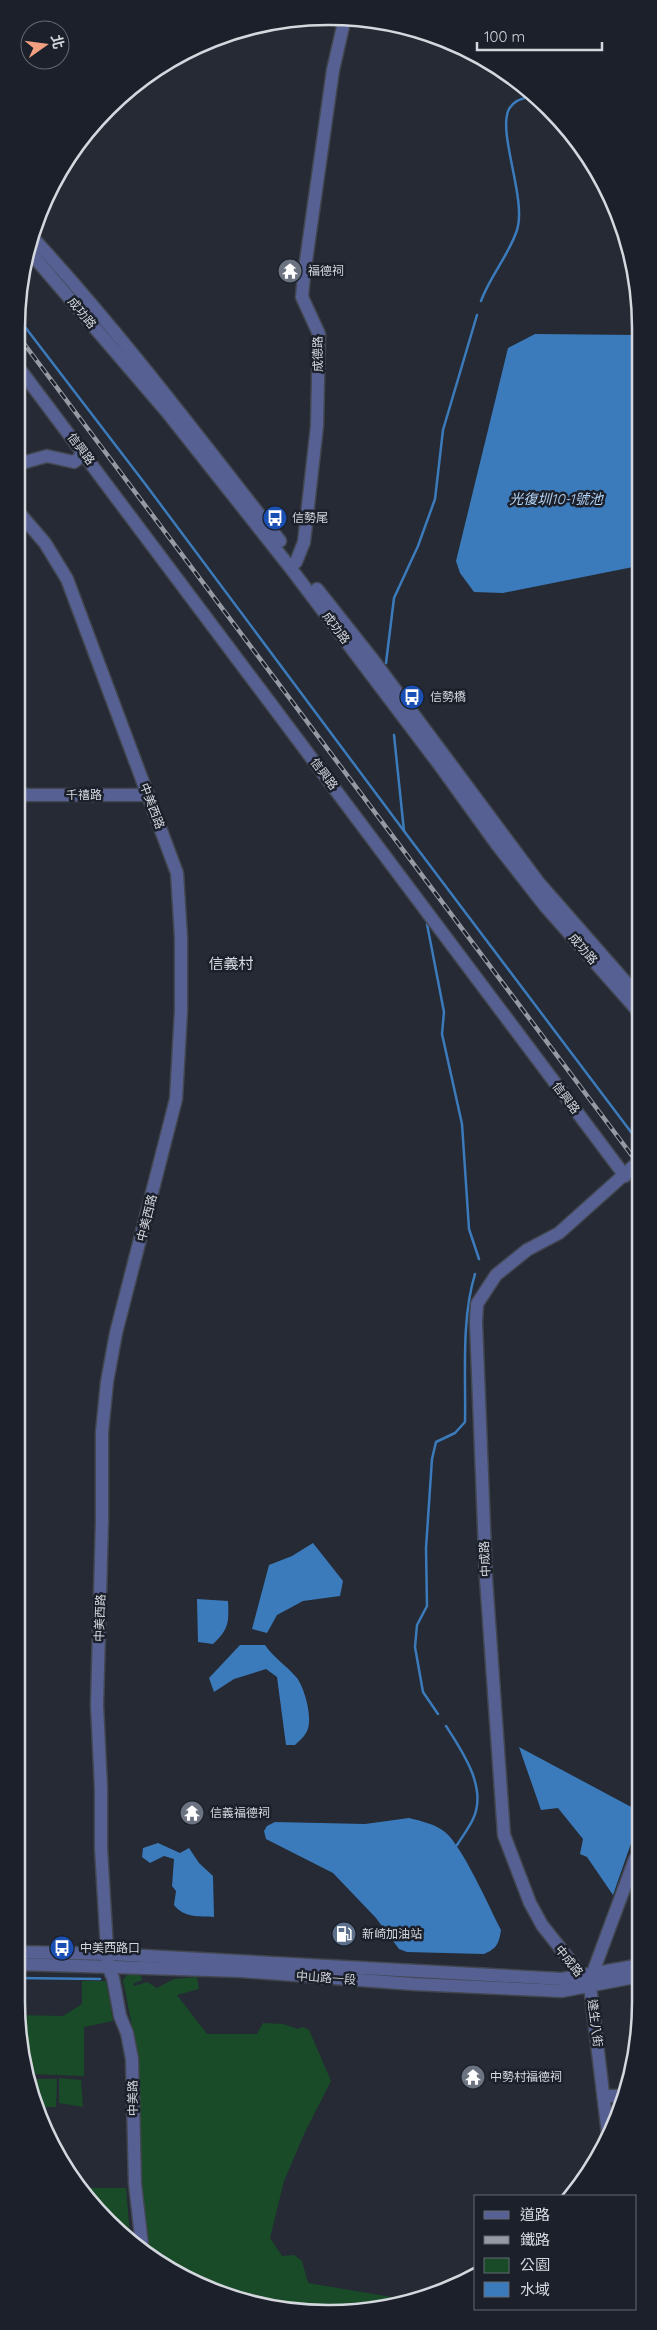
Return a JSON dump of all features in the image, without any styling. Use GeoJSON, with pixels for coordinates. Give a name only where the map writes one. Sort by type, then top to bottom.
{"type":"FeatureCollection","features":[{"type":"Feature","properties":{"kind":"street","name":"成德路"},"geometry":{"type":"LineString","coordinates":[[292,564],[304,542],[317,426],[319,334],[302,297],[304,275],[333,70],[343,26]]}},
{"type":"Feature","properties":{"kind":"street","name":"成功路"},"geometry":{"type":"LineString","coordinates":[[37,243],[62,269],[174,406],[498,846],[551,913],[632,1004]]}},
{"type":"Feature","properties":{"kind":"street","name":"成功路"},"geometry":{"type":"LineString","coordinates":[[34,256],[167,412],[374,661],[539,883],[632,989]]}},
{"type":"Feature","properties":{"kind":"street","name":"信興路"},"geometry":{"type":"LineString","coordinates":[[25,376],[625,1176]]}},
{"type":"Feature","properties":{"kind":"street"},"geometry":{"type":"LineString","coordinates":[[25,461],[40,456],[74,462],[84,454]]}},
{"type":"Feature","properties":{"kind":"street","name":"中美西路"},"geometry":{"type":"LineString","coordinates":[[25,520],[45,543],[67,579],[148,795],[177,874],[181,938],[181,1011],[176,1099],[116,1333],[107,1382],[102,1432],[97,1705],[101,1788],[101,1848],[109,1960]]}},
{"type":"Feature","properties":{"kind":"street","name":"千禧路"},"geometry":{"type":"LineString","coordinates":[[25,795],[148,795]]}},
{"type":"Feature","properties":{"kind":"street","name":"中成路"},"geometry":{"type":"LineString","coordinates":[[588,1979],[542,1924],[530,1903],[504,1835],[486,1578],[476,1322],[477,1304],[496,1275],[527,1250],[559,1233],[632,1168]]}},
{"type":"Feature","properties":{"kind":"street","name":"達生八街"},"geometry":{"type":"LineString","coordinates":[[607,2123],[588,1979],[632,1867]]}},
{"type":"Feature","properties":{"kind":"street","name":"中山路一段"},"geometry":{"type":"LineString","coordinates":[[25,1953],[109,1960],[241,1966],[557,1990],[632,1967]]}},
{"type":"Feature","properties":{"kind":"street","name":"中山路一段"},"geometry":{"type":"LineString","coordinates":[[25,1964],[109,1960]]}},
{"type":"Feature","properties":{"kind":"street","name":"中美路"},"geometry":{"type":"LineString","coordinates":[[109,1960],[120,2016],[127,2033],[132,2059],[135,2184],[141,2240]]}},
{"type":"Feature","properties":{"kind":"street","name":"中山路一段"},"geometry":{"type":"LineString","coordinates":[[588,1979],[632,1977]]}},
{"type":"Feature","properties":{"kind":"street"},"geometry":{"type":"LineString","coordinates":[[604,2096],[617,2096]]}},
{"type":"Feature","properties":{"kind":"green space"},"geometry":{"type":"Polygon","coordinates":[[[140,1973],[142,1980],[133,1984],[134,1986],[147,1982],[157,1988],[174,1979],[197,1977],[199,1989],[177,1995],[207,2034],[257,2034],[263,2023],[283,2024],[298,2029],[303,2027],[309,2030],[331,2081],[305,2132],[284,2181],[270,2238],[282,2256],[294,2255],[302,2261],[308,2283],[395,2298],[328,2305],[289,2302],[250,2295],[194,2274],[147,2244],[138,2171],[138,2056],[123,1980],[128,1974],[140,1973]]]}},
{"type":"Feature","properties":{"kind":"green space"},"geometry":{"type":"Polygon","coordinates":[[[82,1981],[106,1981],[113,2021],[84,2027],[84,2076],[34,2074],[26,2015],[63,2016],[82,2004],[82,1981]]]}},
{"type":"Feature","properties":{"kind":"green space"},"geometry":{"type":"Polygon","coordinates":[[[59,2078],[81,2080],[83,2107],[59,2103],[59,2078]]]}},
{"type":"Feature","properties":{"kind":"green space"},"geometry":{"type":"Polygon","coordinates":[[[35,2079],[57,2079],[56,2107],[44,2107],[35,2079]]]}},
{"type":"Feature","properties":{"kind":"green space"},"geometry":{"type":"Polygon","coordinates":[[[90,2188],[126,2188],[130,2231],[100,2202],[90,2188]]]}},
{"type":"Feature","properties":{"kind":"water","name":"光復圳10-1號池"},"geometry":{"type":"Polygon","coordinates":[[[535,334],[632,335],[632,567],[503,593],[474,592],[460,573],[456,561],[508,348],[535,334]]]}},
{"type":"Feature","properties":{"kind":"water"},"geometry":{"type":"Polygon","coordinates":[[[313,1543],[343,1581],[340,1596],[303,1601],[277,1615],[267,1633],[252,1629],[269,1565],[292,1556],[313,1543]]]}},
{"type":"Feature","properties":{"kind":"water"},"geometry":{"type":"Polygon","coordinates":[[[197,1599],[228,1601],[227,1625],[213,1644],[198,1642],[197,1599]]]}},
{"type":"Feature","properties":{"kind":"water"},"geometry":{"type":"Polygon","coordinates":[[[240,1645],[265,1645],[300,1683],[309,1713],[309,1721],[306,1733],[295,1745],[286,1745],[277,1677],[266,1669],[234,1679],[214,1692],[209,1678],[240,1645]]]}},
{"type":"Feature","properties":{"kind":"water"},"geometry":{"type":"Polygon","coordinates":[[[519,1747],[632,1807],[632,1841],[613,1895],[587,1857],[580,1854],[583,1839],[558,1808],[541,1810],[519,1747]]]}},
{"type":"Feature","properties":{"kind":"water"},"geometry":{"type":"Polygon","coordinates":[[[409,1818],[441,1829],[460,1850],[501,1930],[498,1942],[491,1950],[484,1954],[407,1952],[399,1949],[376,1918],[333,1873],[266,1839],[264,1831],[267,1826],[275,1822],[365,1824],[409,1818]]]}},
{"type":"Feature","properties":{"kind":"water"},"geometry":{"type":"Polygon","coordinates":[[[158,1843],[180,1853],[189,1848],[199,1863],[213,1876],[214,1917],[187,1914],[174,1905],[176,1891],[172,1886],[174,1859],[164,1856],[150,1863],[142,1857],[143,1848],[158,1843]]]}},
{"type":"Feature","properties":{"kind":"waterway"},"geometry":{"type":"LineString","coordinates":[[481,301],[517,230],[519,217],[518,201],[506,120],[509,109],[513,104],[526,98]]}},
{"type":"Feature","properties":{"kind":"waterway"},"geometry":{"type":"LineString","coordinates":[[386,663],[394,598],[418,546],[435,499],[443,430],[477,315]]}},
{"type":"Feature","properties":{"kind":"waterway"},"geometry":{"type":"LineString","coordinates":[[25,327],[146,485],[404,831]]}},
{"type":"Feature","properties":{"kind":"waterway"},"geometry":{"type":"LineString","coordinates":[[394,735],[404,831],[632,1133]]}},
{"type":"Feature","properties":{"kind":"waterway"},"geometry":{"type":"LineString","coordinates":[[427,924],[444,1012],[442,1034],[462,1124],[469,1229],[479,1259]]}},
{"type":"Feature","properties":{"kind":"waterway"},"geometry":{"type":"LineString","coordinates":[[438,1714],[423,1692],[415,1647],[417,1625],[427,1606],[426,1548],[432,1459],[436,1442],[455,1433],[465,1422],[466,1328],[475,1274]]}},
{"type":"Feature","properties":{"kind":"waterway"},"geometry":{"type":"LineString","coordinates":[[446,1726],[466,1758],[475,1783],[477,1795],[477,1807],[473,1819],[457,1845]]}},
{"type":"Feature","properties":{"kind":"waterway"},"geometry":{"type":"LineString","coordinates":[[25,1978],[100,1979]]}},
{"type":"Feature","properties":{"kind":"railway"},"geometry":{"type":"LineString","coordinates":[[25,345],[632,1156]]}},
{"type":"Feature","properties":{"kind":"place","name":"福德祠"},"geometry":{"type":"Point","coordinates":[290,271]}},
{"type":"Feature","properties":{"kind":"place","name":"信勢尾"},"geometry":{"type":"Point","coordinates":[275,518]}},
{"type":"Feature","properties":{"kind":"place","name":"信勢橋"},"geometry":{"type":"Point","coordinates":[412,697]}},
{"type":"Feature","properties":{"kind":"place","name":"信義福德祠"},"geometry":{"type":"Point","coordinates":[192,1813]}},
{"type":"Feature","properties":{"kind":"place","name":"新崎加油站"},"geometry":{"type":"Point","coordinates":[344,1934]}},
{"type":"Feature","properties":{"kind":"place","name":"中美西路口"},"geometry":{"type":"Point","coordinates":[62,1948]}},
{"type":"Feature","properties":{"kind":"place","name":"中勢村福德祠"},"geometry":{"type":"Point","coordinates":[473,2077]}},
{"type":"Feature","properties":{"kind":"district","name":"信義村"},"geometry":{"type":"Point","coordinates":[231,964]}}]}
